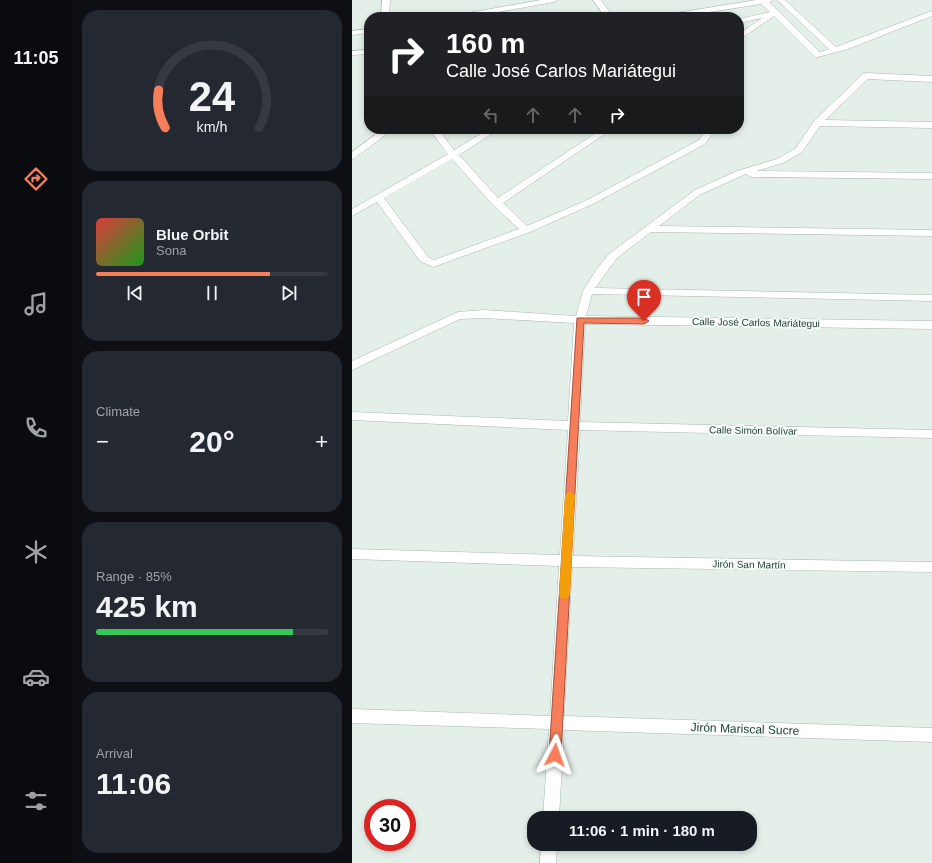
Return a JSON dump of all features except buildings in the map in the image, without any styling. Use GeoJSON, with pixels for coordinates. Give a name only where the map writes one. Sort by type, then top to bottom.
{"type":"FeatureCollection","features":[{"type":"Feature","properties":{"kind":"street"},"geometry":{"type":"LineString","coordinates":[[385,12],[386,0]]}},
{"type":"Feature","properties":{"kind":"street"},"geometry":{"type":"LineString","coordinates":[[486,12],[554,0]]}},
{"type":"Feature","properties":{"kind":"street"},"geometry":{"type":"LineString","coordinates":[[598,0],[605,12]]}},
{"type":"Feature","properties":{"kind":"street"},"geometry":{"type":"LineString","coordinates":[[694,12],[766,0],[774,13],[818,54],[845,47],[932,13]]}},
{"type":"Feature","properties":{"kind":"street"},"geometry":{"type":"LineString","coordinates":[[781,0],[834,50]]}},
{"type":"Feature","properties":{"kind":"street"},"geometry":{"type":"LineString","coordinates":[[744,20],[774,13]]}},
{"type":"Feature","properties":{"kind":"street"},"geometry":{"type":"LineString","coordinates":[[744,34],[774,13]]}},
{"type":"Feature","properties":{"kind":"street"},"geometry":{"type":"LineString","coordinates":[[352,33],[364,31]]}},
{"type":"Feature","properties":{"kind":"street"},"geometry":{"type":"LineString","coordinates":[[352,53],[364,52]]}},
{"type":"Feature","properties":{"kind":"street"},"geometry":{"type":"LineString","coordinates":[[551,811],[580,320],[588,292],[600,272],[613,256],[698,192],[740,173],[780,161],[799,150],[817,123],[866,76],[932,79]]}},
{"type":"Feature","properties":{"kind":"street"},"geometry":{"type":"LineString","coordinates":[[817,123],[932,125]]}},
{"type":"Feature","properties":{"kind":"street"},"geometry":{"type":"LineString","coordinates":[[352,156],[382,134]]}},
{"type":"Feature","properties":{"kind":"street"},"geometry":{"type":"LineString","coordinates":[[437,134],[453,155],[496,203],[526,230]]}},
{"type":"Feature","properties":{"kind":"street"},"geometry":{"type":"LineString","coordinates":[[352,213],[487,134]]}},
{"type":"Feature","properties":{"kind":"street"},"geometry":{"type":"LineString","coordinates":[[496,203],[600,134]]}},
{"type":"Feature","properties":{"kind":"street"},"geometry":{"type":"LineString","coordinates":[[379,198],[424,259],[433,264],[526,230],[590,202],[702,142],[706,134]]}},
{"type":"Feature","properties":{"kind":"street"},"geometry":{"type":"LineString","coordinates":[[740,173],[932,176]]}},
{"type":"Feature","properties":{"kind":"street"},"geometry":{"type":"LineString","coordinates":[[648,230],[932,232]]}},
{"type":"Feature","properties":{"kind":"street"},"geometry":{"type":"LineString","coordinates":[[588,292],[932,298]]}},
{"type":"Feature","properties":{"kind":"street","name":"Calle José Carlos Mariátegui"},"geometry":{"type":"LineString","coordinates":[[352,366],[458,316],[484,314],[580,320],[932,325]]}},
{"type":"Feature","properties":{"kind":"street","name":"Calle Simón Bolívar"},"geometry":{"type":"LineString","coordinates":[[352,416],[574,426],[932,434]]}},
{"type":"Feature","properties":{"kind":"street","name":"Jirón San Martín"},"geometry":{"type":"LineString","coordinates":[[352,554],[566,560],[932,567]]}},
{"type":"Feature","properties":{"kind":"street","name":"Jirón Mariscal Sucre"},"geometry":{"type":"LineString","coordinates":[[352,716],[932,735]]}},
{"type":"Feature","properties":{"kind":"street"},"geometry":{"type":"LineString","coordinates":[[548,863],[549,851]]}},
{"type":"Feature","properties":{"kind":"slow traffic"},"geometry":{"type":"LineString","coordinates":[[564,595],[570,495]]}},
{"type":"Feature","properties":{"kind":"route"},"geometry":{"type":"LineString","coordinates":[[555,755],[580,320],[644,321]]}}]}
